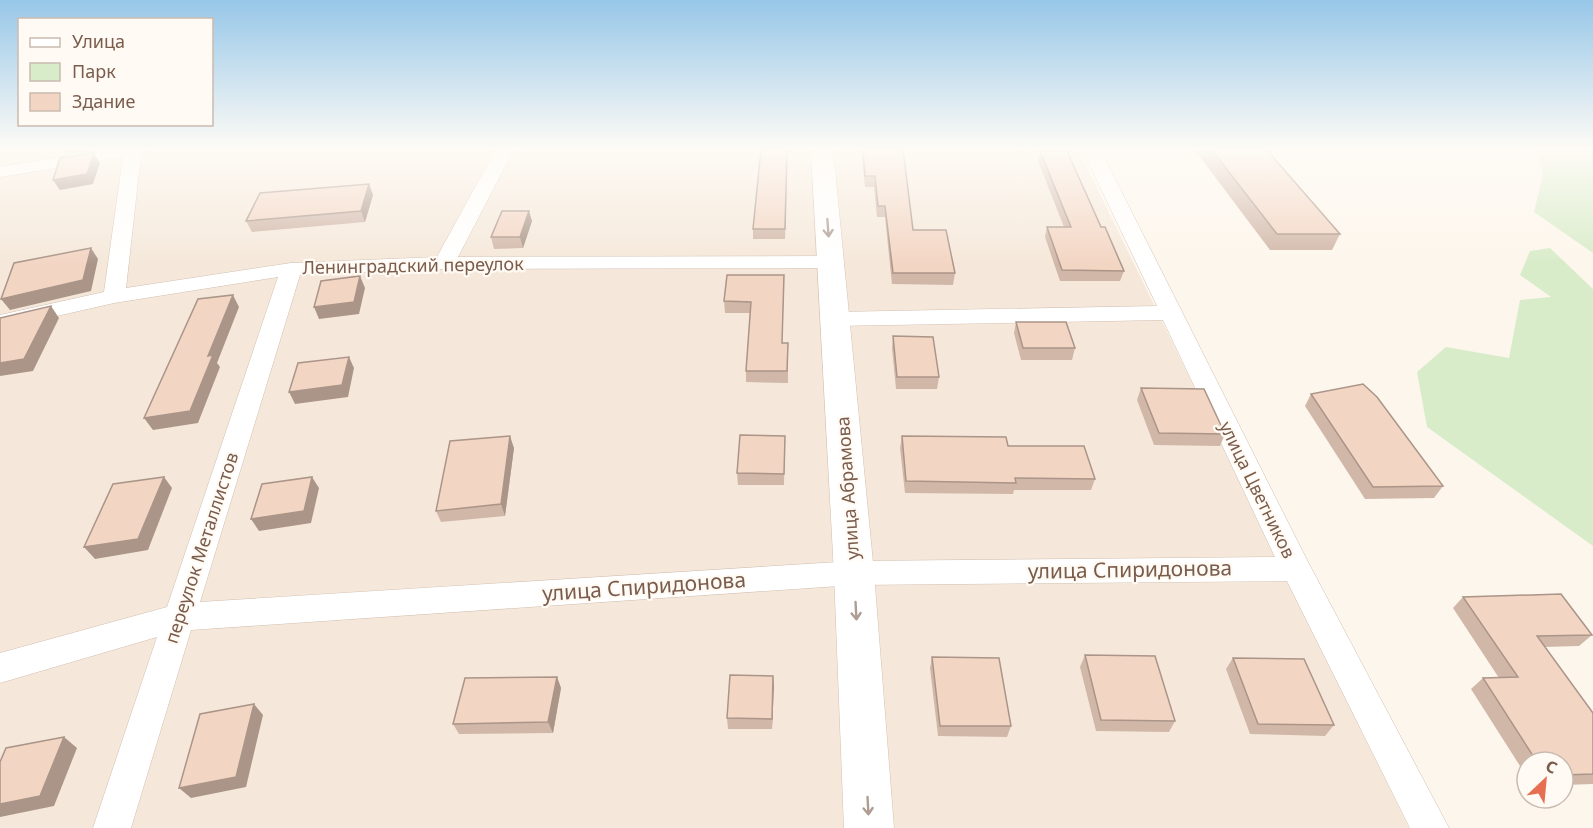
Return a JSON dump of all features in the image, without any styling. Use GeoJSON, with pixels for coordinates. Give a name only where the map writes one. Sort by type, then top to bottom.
{"type":"FeatureCollection","features":[{"type":"Feature","properties":{"kind":"street"},"geometry":{"type":"LineString","coordinates":[[114,296],[128,188]]}},
{"type":"Feature","properties":{"kind":"street"},"geometry":{"type":"LineString","coordinates":[[444,263],[484,188]]}},
{"type":"Feature","properties":{"kind":"street","name":"улица Абрамова"},"geometry":{"type":"LineString","coordinates":[[825,188],[854,573],[869,828]]}},
{"type":"Feature","properties":{"kind":"street","name":"улица Цветников"},"geometry":{"type":"LineString","coordinates":[[1110,188],[1296,569],[1430,828]]}},
{"type":"Feature","properties":{"kind":"street","name":"Ленинградский переулок"},"geometry":{"type":"LineString","coordinates":[[0,322],[114,296],[291,269],[444,263],[831,262]]}},
{"type":"Feature","properties":{"kind":"street","name":"переулок Металлистов"},"geometry":{"type":"LineString","coordinates":[[112,828],[291,269]]}},
{"type":"Feature","properties":{"kind":"street"},"geometry":{"type":"LineString","coordinates":[[835,319],[1171,313]]}},
{"type":"Feature","properties":{"kind":"street","name":"улица Спиридонова"},"geometry":{"type":"LineString","coordinates":[[0,668],[180,617],[854,573],[1296,569]]}},
{"type":"Feature","properties":{"kind":"shaded area"},"geometry":{"type":"Polygon","coordinates":[[[0,188],[1097,188],[1409,828],[0,828],[0,188]]]}},
{"type":"Feature","properties":{"kind":"green space"},"geometry":{"type":"Polygon","coordinates":[[[1540,188],[1593,188],[1593,253],[1534,212],[1540,188]]]}},
{"type":"Feature","properties":{"kind":"green space"},"geometry":{"type":"Polygon","coordinates":[[[1550,248],[1593,289],[1593,546],[1427,427],[1417,372],[1446,347],[1509,358],[1520,300],[1551,297],[1520,275],[1530,251],[1550,248]]]}},
{"type":"Feature","properties":{"kind":"building"},"geometry":{"type":"Polygon","coordinates":[[[325,188],[368,188],[361,211],[246,221],[260,193],[325,188]]]}},
{"type":"Feature","properties":{"kind":"building"},"geometry":{"type":"Polygon","coordinates":[[[757,188],[786,188],[785,229],[753,229],[757,188]]]}},
{"type":"Feature","properties":{"kind":"building"},"geometry":{"type":"Polygon","coordinates":[[[876,188],[908,188],[913,230],[946,230],[955,273],[893,273],[885,206],[878,206],[876,188]]]}},
{"type":"Feature","properties":{"kind":"building"},"geometry":{"type":"Polygon","coordinates":[[[1055,188],[1083,188],[1101,227],[1105,227],[1124,271],[1062,270],[1047,227],[1071,227],[1055,188]]]}},
{"type":"Feature","properties":{"kind":"building"},"geometry":{"type":"Polygon","coordinates":[[[1241,188],[1300,188],[1340,234],[1277,234],[1241,188]]]}},
{"type":"Feature","properties":{"kind":"building"},"geometry":{"type":"Polygon","coordinates":[[[502,211],[529,211],[520,237],[491,237],[502,211]]]}},
{"type":"Feature","properties":{"kind":"building"},"geometry":{"type":"Polygon","coordinates":[[[91,248],[83,280],[1,299],[14,263],[91,248]]]}},
{"type":"Feature","properties":{"kind":"building"},"geometry":{"type":"Polygon","coordinates":[[[727,275],[784,275],[782,343],[788,343],[787,371],[746,371],[751,302],[724,301],[727,275]]]}},
{"type":"Feature","properties":{"kind":"building"},"geometry":{"type":"Polygon","coordinates":[[[360,276],[354,302],[314,307],[321,281],[360,276]]]}},
{"type":"Feature","properties":{"kind":"building"},"geometry":{"type":"Polygon","coordinates":[[[233,295],[208,356],[213,355],[190,411],[144,418],[198,299],[233,295]]]}},
{"type":"Feature","properties":{"kind":"building"},"geometry":{"type":"Polygon","coordinates":[[[51,306],[24,359],[0,363],[0,318],[51,306]]]}},
{"type":"Feature","properties":{"kind":"building"},"geometry":{"type":"Polygon","coordinates":[[[1016,322],[1066,322],[1075,348],[1023,348],[1016,322]]]}},
{"type":"Feature","properties":{"kind":"building"},"geometry":{"type":"Polygon","coordinates":[[[893,336],[933,337],[939,377],[897,377],[893,336]]]}},
{"type":"Feature","properties":{"kind":"building"},"geometry":{"type":"Polygon","coordinates":[[[349,357],[342,385],[289,392],[298,363],[349,357]]]}},
{"type":"Feature","properties":{"kind":"building"},"geometry":{"type":"Polygon","coordinates":[[[1363,384],[1377,397],[1443,486],[1373,487],[1311,394],[1363,384]]]}},
{"type":"Feature","properties":{"kind":"building"},"geometry":{"type":"Polygon","coordinates":[[[1141,388],[1204,389],[1225,434],[1159,433],[1141,388]]]}},
{"type":"Feature","properties":{"kind":"building"},"geometry":{"type":"Polygon","coordinates":[[[740,435],[785,436],[784,474],[737,473],[740,435]]]}},
{"type":"Feature","properties":{"kind":"building"},"geometry":{"type":"Polygon","coordinates":[[[510,436],[501,504],[436,511],[450,441],[510,436]]]}},
{"type":"Feature","properties":{"kind":"building"},"geometry":{"type":"Polygon","coordinates":[[[902,436],[1006,437],[1008,446],[1084,446],[1095,479],[1015,478],[1016,483],[906,481],[902,436]]]}},
{"type":"Feature","properties":{"kind":"building"},"geometry":{"type":"Polygon","coordinates":[[[164,477],[138,539],[84,547],[113,484],[164,477]]]}},
{"type":"Feature","properties":{"kind":"building"},"geometry":{"type":"Polygon","coordinates":[[[312,477],[304,511],[251,519],[262,484],[312,477]]]}},
{"type":"Feature","properties":{"kind":"building"},"geometry":{"type":"Polygon","coordinates":[[[1561,594],[1592,635],[1537,636],[1593,713],[1593,774],[1575,775],[1575,750],[1529,750],[1483,678],[1518,677],[1463,597],[1561,594]]]}},
{"type":"Feature","properties":{"kind":"building"},"geometry":{"type":"Polygon","coordinates":[[[1085,655],[1155,656],[1175,721],[1101,720],[1085,655]]]}},
{"type":"Feature","properties":{"kind":"building"},"geometry":{"type":"Polygon","coordinates":[[[932,657],[999,658],[1011,726],[940,726],[932,657]]]}},
{"type":"Feature","properties":{"kind":"building"},"geometry":{"type":"Polygon","coordinates":[[[1233,658],[1304,659],[1334,725],[1258,724],[1233,658]]]}},
{"type":"Feature","properties":{"kind":"building"},"geometry":{"type":"Polygon","coordinates":[[[730,675],[773,676],[772,719],[727,718],[730,675]]]}},
{"type":"Feature","properties":{"kind":"building"},"geometry":{"type":"Polygon","coordinates":[[[557,677],[548,722],[453,724],[465,678],[557,677]]]}},
{"type":"Feature","properties":{"kind":"building"},"geometry":{"type":"Polygon","coordinates":[[[254,704],[236,777],[179,788],[200,714],[254,704]]]}},
{"type":"Feature","properties":{"kind":"building"},"geometry":{"type":"Polygon","coordinates":[[[64,737],[40,796],[0,804],[0,762],[6,748],[64,737]]]}}]}
